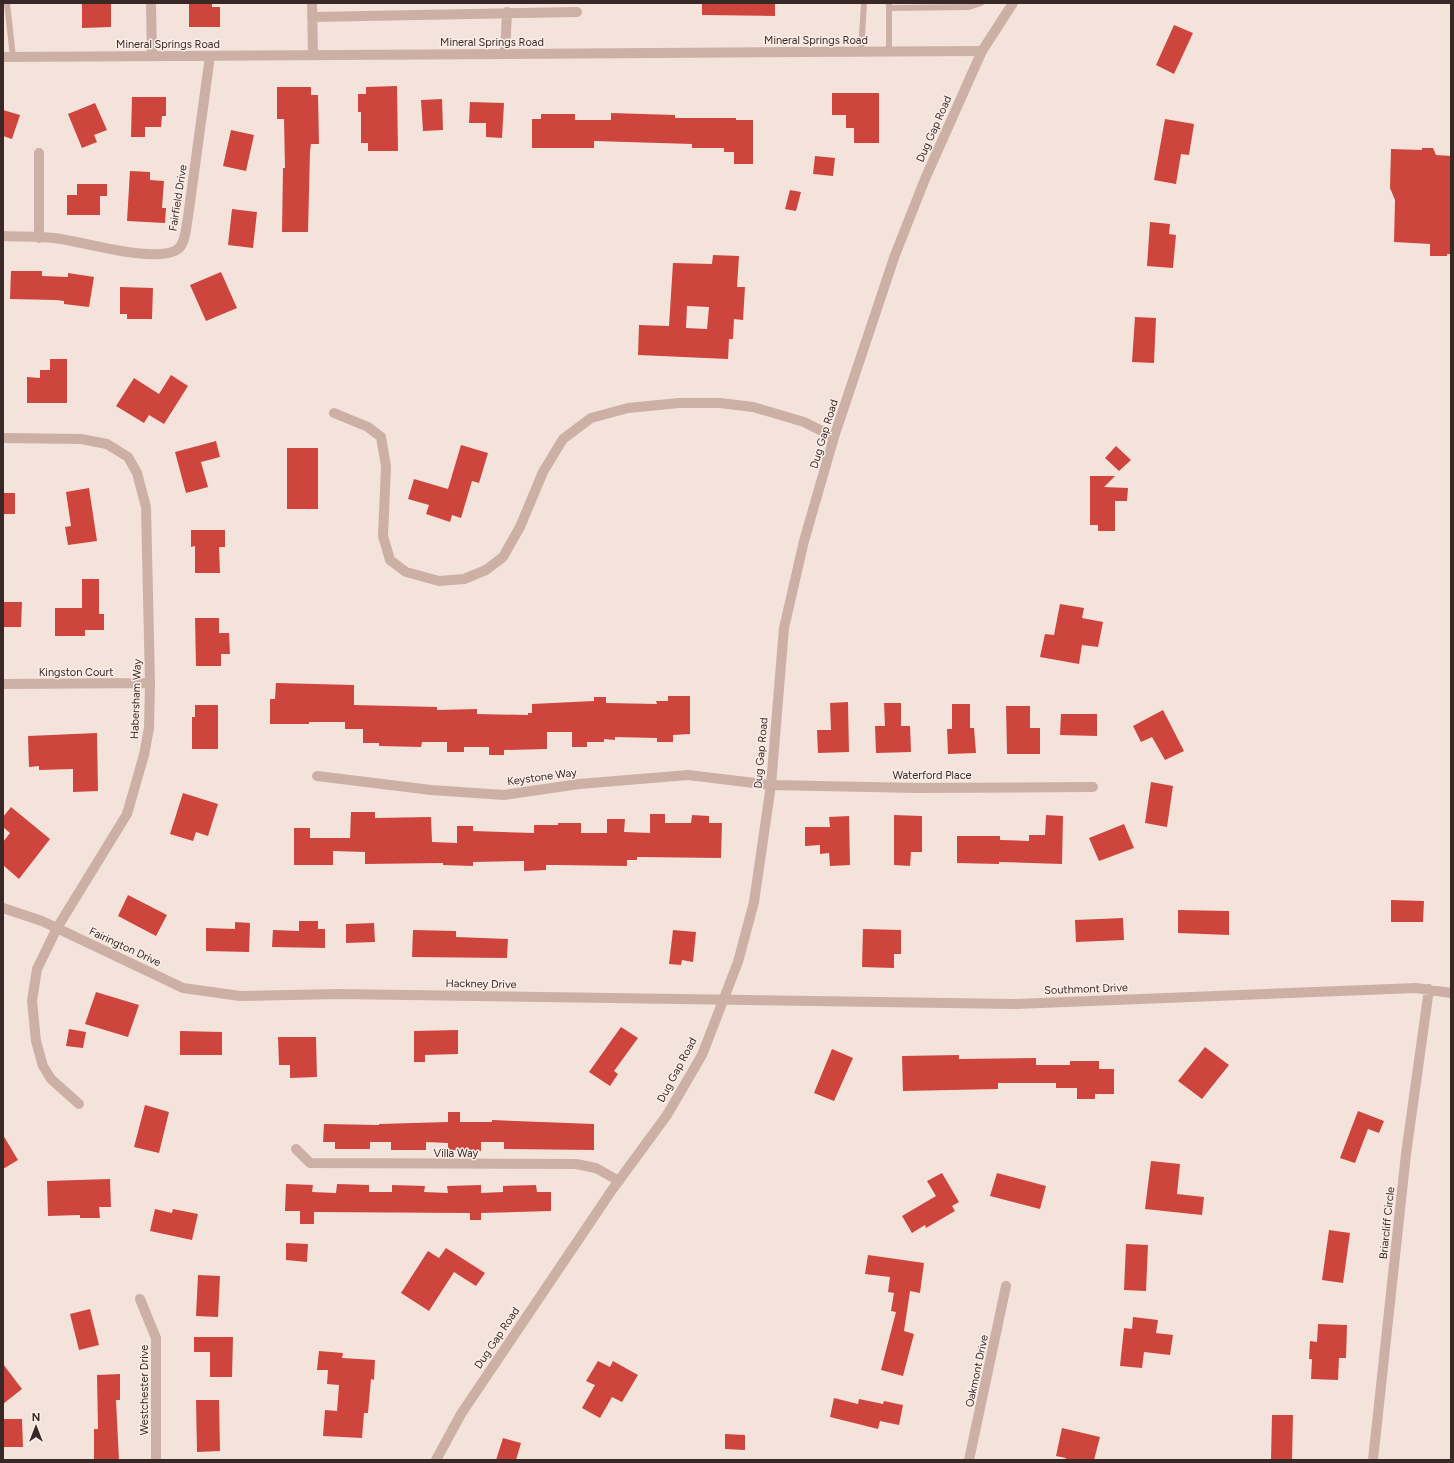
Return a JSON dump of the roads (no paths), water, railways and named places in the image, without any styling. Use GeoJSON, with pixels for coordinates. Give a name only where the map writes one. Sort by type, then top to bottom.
{"type":"FeatureCollection","features":[{"type":"Feature","properties":{"kind":"street"},"geometry":{"type":"LineString","coordinates":[[151,3],[152,56]]}},
{"type":"Feature","properties":{"kind":"street"},"geometry":{"type":"LineString","coordinates":[[312,3],[313,55]]}},
{"type":"Feature","properties":{"kind":"street","name":"Dug Gap Road"},"geometry":{"type":"LineString","coordinates":[[436,1460],[461,1414],[619,1181],[667,1115],[702,1055],[722,1000],[738,962],[754,902],[771,785],[784,628],[804,541],[834,438],[867,344],[895,255],[925,179],[982,51],[1013,3]]}},
{"type":"Feature","properties":{"kind":"street"},"geometry":{"type":"LineString","coordinates":[[312,17],[507,12],[577,12]]}},
{"type":"Feature","properties":{"kind":"street"},"geometry":{"type":"LineString","coordinates":[[506,54],[507,12]]}},
{"type":"Feature","properties":{"kind":"street","name":"Mineral Springs Road"},"geometry":{"type":"LineString","coordinates":[[8,57],[982,51]]}},
{"type":"Feature","properties":{"kind":"street","name":"Fairfield Drive"},"geometry":{"type":"LineString","coordinates":[[3,236],[60,239],[148,255],[170,253],[179,248],[184,238],[188,217],[210,56]]}},
{"type":"Feature","properties":{"kind":"street"},"geometry":{"type":"LineString","coordinates":[[39,153],[39,238]]}},
{"type":"Feature","properties":{"kind":"street"},"geometry":{"type":"LineString","coordinates":[[334,413],[368,427],[381,437],[386,466],[383,536],[390,560],[406,572],[439,581],[464,579],[486,570],[503,557],[520,527],[543,472],[563,439],[591,418],[628,408],[680,403],[720,403],[753,407],[804,422],[834,438]]}},
{"type":"Feature","properties":{"kind":"street","name":"Habersham Way"},"geometry":{"type":"LineString","coordinates":[[3,438],[82,439],[107,444],[128,457],[137,473],[146,507],[150,683],[149,728],[144,755],[127,814],[57,928],[37,969],[32,1001],[36,1041],[43,1066],[51,1079],[78,1104]]}},
{"type":"Feature","properties":{"kind":"street","name":"Kingston Court"},"geometry":{"type":"LineString","coordinates":[[3,684],[150,683]]}},
{"type":"Feature","properties":{"kind":"street","name":"Keystone Way"},"geometry":{"type":"LineString","coordinates":[[317,776],[431,790],[504,795],[579,784],[688,775],[771,785]]}},
{"type":"Feature","properties":{"kind":"street","name":"Waterford Place"},"geometry":{"type":"LineString","coordinates":[[771,785],[917,788],[1093,787]]}},
{"type":"Feature","properties":{"kind":"street","name":"Fairington Drive"},"geometry":{"type":"LineString","coordinates":[[3,908],[42,921],[183,988],[240,996]]}},
{"type":"Feature","properties":{"kind":"street","name":"Southmont Drive"},"geometry":{"type":"LineString","coordinates":[[722,1000],[1015,1004],[1416,988],[1451,993]]}},
{"type":"Feature","properties":{"kind":"street","name":"Briarcliff Circle"},"geometry":{"type":"LineString","coordinates":[[1373,1460],[1406,1154],[1429,989]]}},
{"type":"Feature","properties":{"kind":"street","name":"Hackney Drive"},"geometry":{"type":"LineString","coordinates":[[240,996],[338,994],[722,1000]]}},
{"type":"Feature","properties":{"kind":"street","name":"Villa Way"},"geometry":{"type":"LineString","coordinates":[[296,1149],[310,1164],[576,1164],[596,1168],[619,1181]]}},
{"type":"Feature","properties":{"kind":"street","name":"Oakmont Drive"},"geometry":{"type":"LineString","coordinates":[[969,1460],[1006,1286]]}},
{"type":"Feature","properties":{"kind":"street","name":"Westchester Drive"},"geometry":{"type":"LineString","coordinates":[[140,1299],[156,1338],[156,1460]]}},
{"type":"Feature","properties":{"kind":"lane"},"geometry":{"type":"LineString","coordinates":[[7,3],[8,57]]}},
{"type":"Feature","properties":{"kind":"lane"},"geometry":{"type":"LineString","coordinates":[[861,52],[864,3]]}},
{"type":"Feature","properties":{"kind":"lane"},"geometry":{"type":"LineString","coordinates":[[889,52],[889,6],[914,5],[970,7],[981,3]]}}]}
